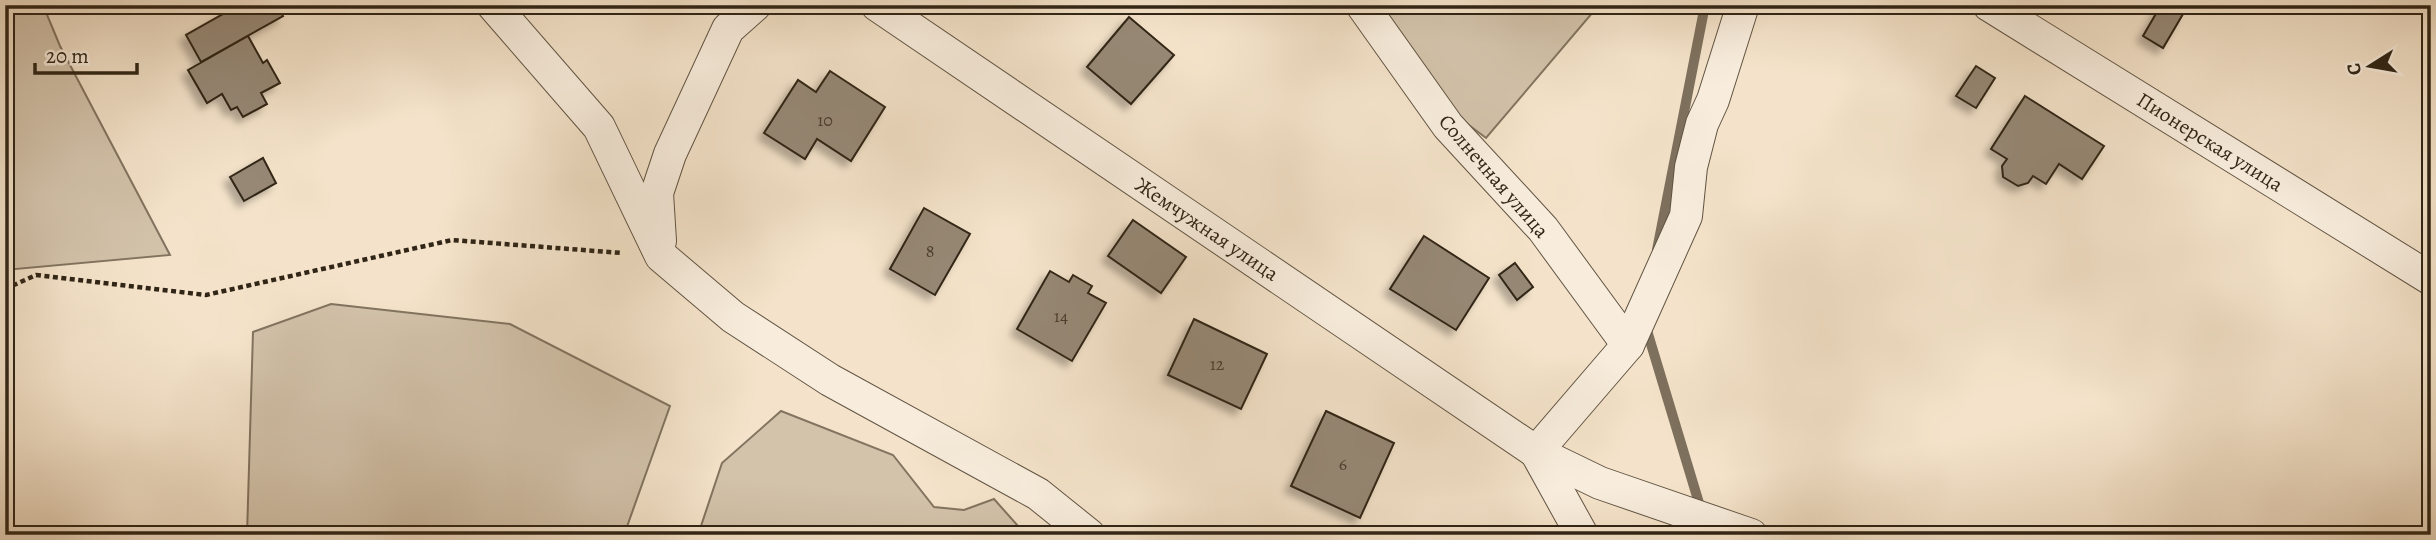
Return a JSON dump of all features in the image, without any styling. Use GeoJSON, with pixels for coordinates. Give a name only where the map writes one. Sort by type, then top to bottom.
{"type":"FeatureCollection","features":[{"type":"Feature","properties":{"kind":"street"},"geometry":{"type":"LineString","coordinates":[[493,5],[599,127],[662,256],[733,317],[830,380],[1038,494],[1089,535]]}},
{"type":"Feature","properties":{"kind":"street"},"geometry":{"type":"LineString","coordinates":[[662,256],[657,193],[670,154],[728,29],[755,5]]}},
{"type":"Feature","properties":{"kind":"street","name":"Жемчужная улица"},"geometry":{"type":"LineString","coordinates":[[877,5],[1536,453],[1600,483],[1751,535]]}},
{"type":"Feature","properties":{"kind":"street","name":"Солнечная улица"},"geometry":{"type":"LineString","coordinates":[[1362,5],[1448,126],[1543,229],[1628,345]]}},
{"type":"Feature","properties":{"kind":"street"},"geometry":{"type":"LineString","coordinates":[[1582,535],[1536,453],[1628,345],[1686,216],[1691,167],[1702,124],[1713,100],[1743,5]]}},
{"type":"Feature","properties":{"kind":"street","name":"Пионерская улица"},"geometry":{"type":"LineString","coordinates":[[1989,5],[2431,279]]}},
{"type":"Feature","properties":{"kind":"path"},"geometry":{"type":"LineString","coordinates":[[5,289],[36,275],[206,295],[452,240],[662,256]]}},
{"type":"Feature","properties":{"kind":"shaded area"},"geometry":{"type":"Polygon","coordinates":[[[5,5],[43,5],[60,46],[170,255],[5,270],[5,5]]]}},
{"type":"Feature","properties":{"kind":"shaded area"},"geometry":{"type":"Polygon","coordinates":[[[1375,5],[1599,5],[1486,138],[1449,110],[1375,5]]]}},
{"type":"Feature","properties":{"kind":"shaded area"},"geometry":{"type":"Polygon","coordinates":[[[331,304],[510,324],[670,406],[624,535],[247,535],[253,332],[331,304]]]}},
{"type":"Feature","properties":{"kind":"shaded area"},"geometry":{"type":"Polygon","coordinates":[[[781,411],[893,455],[934,507],[964,510],[994,499],[1026,535],[698,535],[722,463],[781,411]]]}},
{"type":"Feature","properties":{"kind":"building"},"geometry":{"type":"Polygon","coordinates":[[[248,5],[277,5],[283,16],[201,62],[186,35],[232,9],[234,13],[248,5]]]}},
{"type":"Feature","properties":{"kind":"building"},"geometry":{"type":"Polygon","coordinates":[[[2161,5],[2170,5],[2183,14],[2163,48],[2143,36],[2161,5]]]}},
{"type":"Feature","properties":{"kind":"building"},"geometry":{"type":"Polygon","coordinates":[[[1129,17],[1174,55],[1131,104],[1087,67],[1129,17]]]}},
{"type":"Feature","properties":{"kind":"building"},"geometry":{"type":"Polygon","coordinates":[[[248,36],[263,63],[267,60],[280,83],[261,93],[267,104],[243,117],[237,107],[231,110],[222,94],[207,103],[188,70],[248,36]]]}},
{"type":"Feature","properties":{"kind":"building"},"geometry":{"type":"Polygon","coordinates":[[[1976,66],[1995,78],[1976,108],[1956,96],[1976,66]]]}},
{"type":"Feature","properties":{"kind":"building"},"geometry":{"type":"Polygon","coordinates":[[[830,71],[885,107],[851,161],[817,139],[805,159],[764,133],[798,80],[816,92],[830,71]]]}},
{"type":"Feature","properties":{"kind":"building"},"geometry":{"type":"Polygon","coordinates":[[[2025,96],[2104,146],[2082,179],[2059,164],[2046,184],[2033,176],[2028,183],[2018,186],[2003,177],[2002,166],[2007,159],[1991,149],[2025,96]]]}},
{"type":"Feature","properties":{"kind":"building"},"geometry":{"type":"Polygon","coordinates":[[[263,158],[276,183],[244,201],[230,177],[263,158]]]}},
{"type":"Feature","properties":{"kind":"building"},"geometry":{"type":"Polygon","coordinates":[[[924,208],[970,234],[935,295],[890,269],[924,208]]]}},
{"type":"Feature","properties":{"kind":"building"},"geometry":{"type":"Polygon","coordinates":[[[1133,220],[1186,257],[1161,293],[1108,256],[1133,220]]]}},
{"type":"Feature","properties":{"kind":"building"},"geometry":{"type":"Polygon","coordinates":[[[1424,236],[1489,278],[1456,330],[1390,289],[1424,236]]]}},
{"type":"Feature","properties":{"kind":"building"},"geometry":{"type":"Polygon","coordinates":[[[1515,263],[1533,287],[1517,300],[1499,275],[1515,263]]]}},
{"type":"Feature","properties":{"kind":"building"},"geometry":{"type":"Polygon","coordinates":[[[1050,271],[1069,282],[1073,275],[1092,286],[1088,293],[1106,303],[1072,361],[1017,329],[1050,271]]]}},
{"type":"Feature","properties":{"kind":"building"},"geometry":{"type":"Polygon","coordinates":[[[1194,319],[1267,354],[1241,409],[1168,375],[1194,319]]]}},
{"type":"Feature","properties":{"kind":"building"},"geometry":{"type":"Polygon","coordinates":[[[1326,411],[1394,443],[1360,518],[1291,486],[1326,411]]]}},
{"type":"Feature","properties":{"kind":"waterway"},"geometry":{"type":"LineString","coordinates":[[1657,250],[1705,5]]}},
{"type":"Feature","properties":{"kind":"waterway"},"geometry":{"type":"LineString","coordinates":[[1645,324],[1702,513]]}}]}
